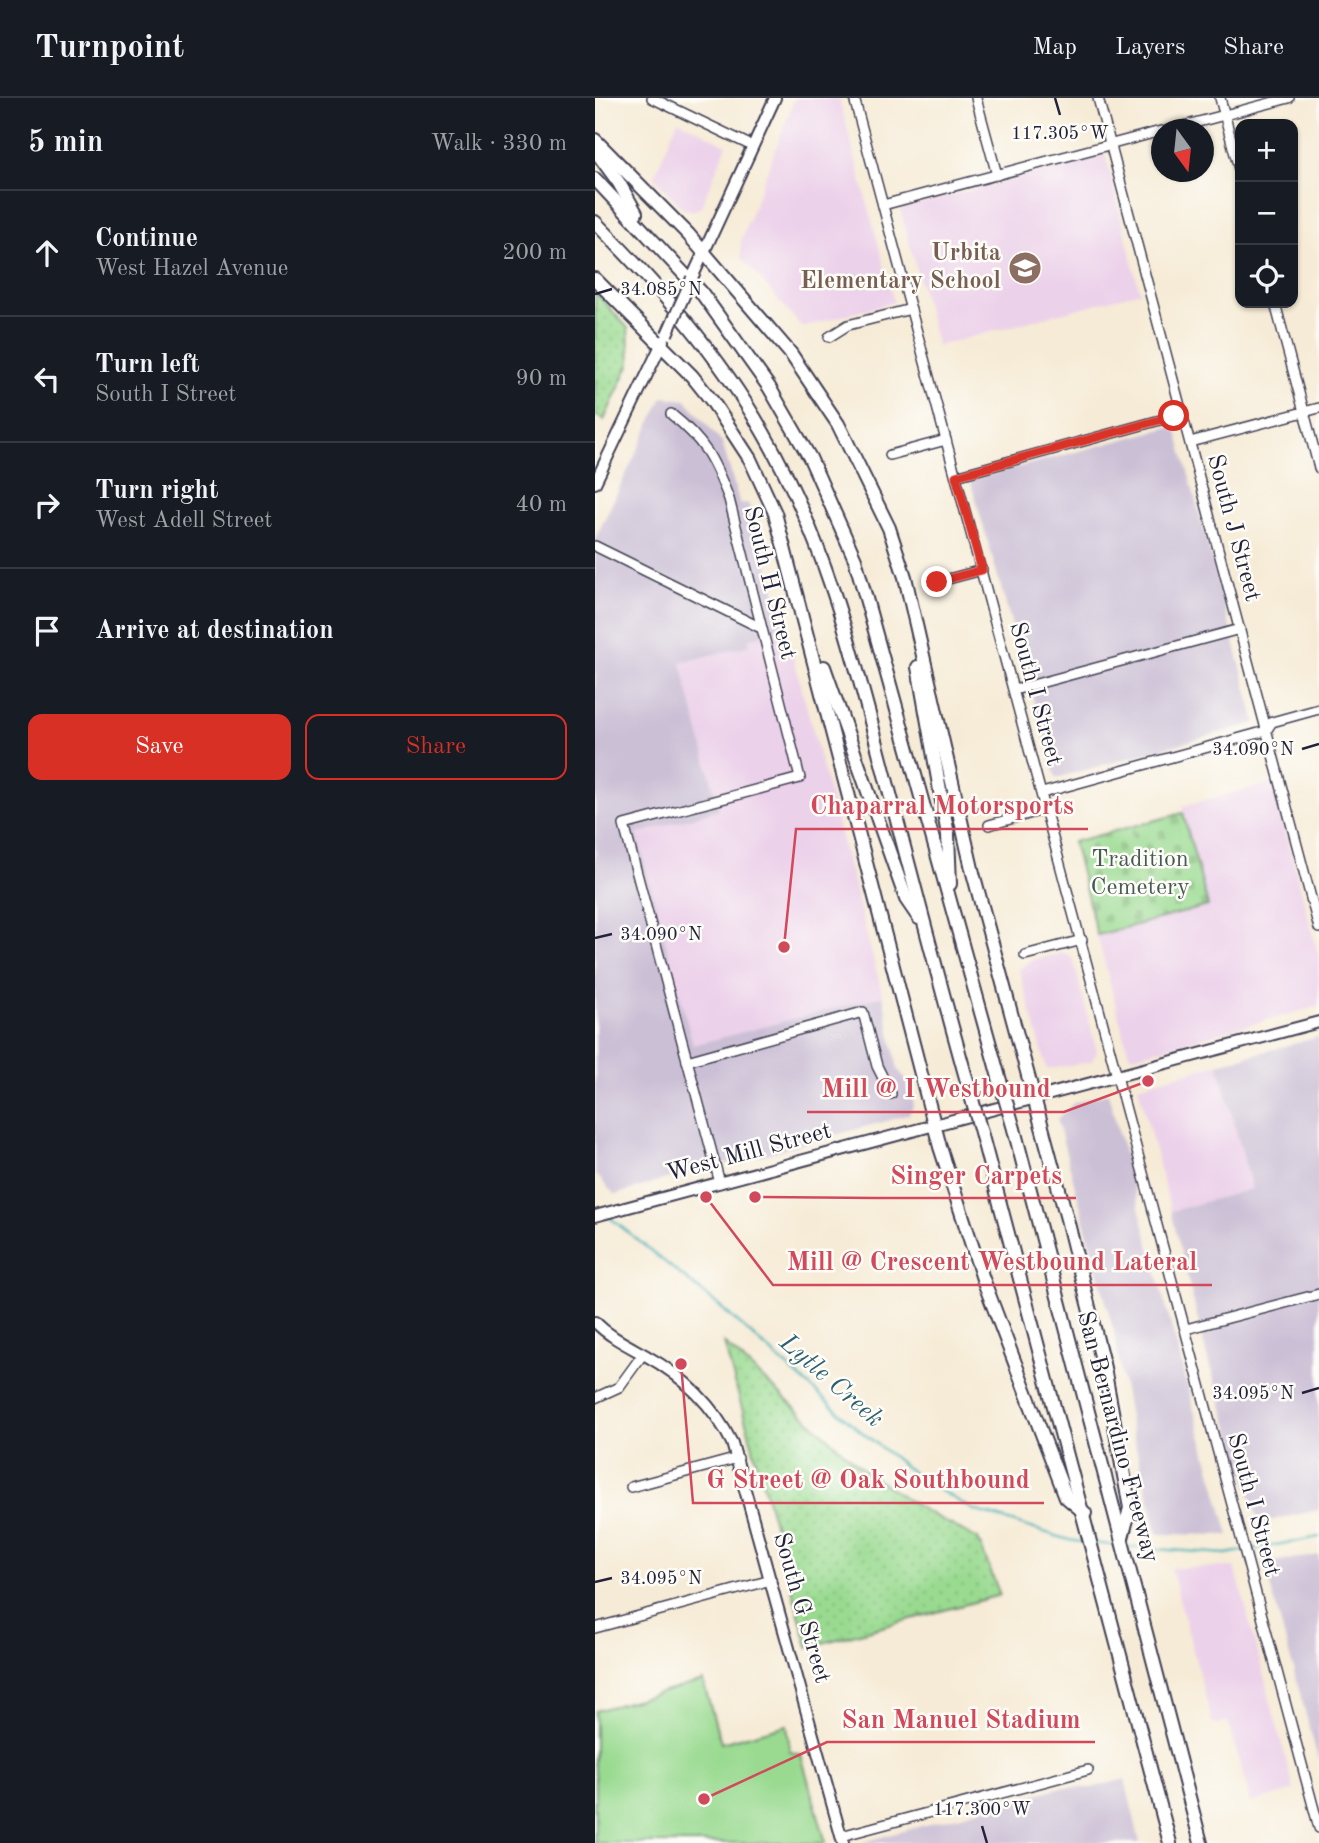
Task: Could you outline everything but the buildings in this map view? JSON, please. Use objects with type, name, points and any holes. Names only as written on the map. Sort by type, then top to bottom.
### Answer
[{"type":"highway","points":[[595,140],[636,182],[701,259],[791,354],[816,388],[863,470],[889,528],[905,577],[973,873],[1035,1098],[1104,1368],[1130,1508],[1122,1538]]},
{"type":"highway","points":[[595,150],[619,183],[644,229]]},
{"type":"highway","name":"San Bernardino Freeway","points":[[595,179],[701,292],[740,343],[810,458],[856,559],[1014,1129],[1201,1843]]},
{"type":"highway","name":"San Bernardino Freeway","points":[[595,222],[650,278],[715,358],[763,430],[786,473],[819,547],[845,621],[1085,1513],[1170,1843]]},
{"type":"highway","points":[[595,279],[660,347],[692,376],[733,431],[766,492],[780,531],[940,1147],[983,1279],[1066,1497],[1085,1513]]},
{"type":"highway","points":[[863,470],[889,548],[910,625],[948,835],[951,906]]},
{"type":"highway","points":[[780,531],[789,548],[828,679],[906,899],[926,930]]},
{"type":"main road","points":[[595,483],[667,334],[775,98]]},
{"type":"main road","name":"West Mill Street","points":[[595,1216],[1319,1022]]},
{"type":"main road","name":"South G Street","points":[[595,1322],[611,1336],[673,1371],[700,1395],[726,1430],[738,1458],[842,1840]]},
{"type":"street","points":[[652,98],[752,146]]},
{"type":"street","name":"South I Street","points":[[854,98],[1319,1828]]},
{"type":"street","points":[[976,98],[997,175]]},
{"type":"street","name":"South J Street","points":[[1098,98],[1319,928]]},
{"type":"street","points":[[1220,98],[1235,155]]},
{"type":"street","points":[[1209,119],[1289,98]]},
{"type":"street","points":[[883,205],[1151,134]]},
{"type":"street","points":[[1276,308],[1319,468]]},
{"type":"street","points":[[829,337],[848,325],[911,309]]},
{"type":"street","points":[[1190,442],[1319,408]]},
{"type":"street","name":"South H Street","points":[[671,414],[696,434],[713,457],[729,499],[759,626],[800,778],[624,825],[687,1061]]},
{"type":"street","points":[[956,476],[1182,414]]},
{"type":"street","points":[[890,455],[946,440]]},
{"type":"street","points":[[595,546],[759,626]]},
{"type":"street","points":[[937,582],[982,570]]},
{"type":"street","points":[[1014,690],[1240,629]]},
{"type":"street","points":[[1042,793],[1266,731],[1272,722],[1319,709]]},
{"type":"street","points":[[989,825],[1046,809]]},
{"type":"street","points":[[1025,955],[1082,940]]},
{"type":"street","points":[[720,1183],[687,1061],[863,1012],[877,1066],[891,1094]]},
{"type":"street","points":[[1186,1329],[1319,1294]]},
{"type":"street","points":[[595,1398],[618,1387],[643,1354]]},
{"type":"street","points":[[631,1487],[738,1458]]},
{"type":"street","points":[[595,1628],[771,1580]]},
{"type":"street","points":[[842,1840],[1088,1770]]},
{"type":"shaded area","points":[[795,98],[839,98],[894,302],[802,327],[741,257],[741,240]]},
{"type":"shaded area","points":[[678,120],[727,145],[701,207],[693,211],[682,208],[654,177]]},
{"type":"shaded area","name":"Urbita Elementary School","points":[[1105,154],[1140,292],[937,346],[900,209]]},
{"type":"shaded area","points":[[663,397],[686,400],[722,442],[740,505],[748,503],[756,522],[786,629],[749,639],[750,645],[681,663],[719,809],[637,834],[693,1045],[883,996],[898,1070],[906,1079],[914,1105],[909,1114],[883,1122],[729,1164],[721,1162],[615,1195],[595,1174],[595,539]]},
{"type":"shaded area","points":[[1170,427],[1177,431],[1256,723],[1056,778],[970,480]]},
{"type":"shaded area","points":[[786,629],[883,996],[693,1046],[637,834],[719,809],[681,663],[750,645],[749,639]]},
{"type":"shaded area","points":[[1272,783],[1319,957],[1319,1006],[1134,1056],[1129,1054],[1097,935],[1207,906],[1182,806]]},
{"type":"shaded area","points":[[1063,953],[1073,958],[1097,1052],[1091,1062],[1047,1069],[1019,969],[1032,960]]},
{"type":"shaded area","points":[[1319,1037],[1319,1510],[1259,1523],[1208,1360],[1171,1211],[1252,1189],[1218,1064]]},
{"type":"shaded area","points":[[1218,1064],[1252,1189],[1171,1211],[1138,1086]]},
{"type":"shaded area","points":[[1108,1093],[1229,1535],[1158,1534],[1130,1424],[1114,1332],[1057,1119],[1074,1103]]},
{"type":"shaded area","points":[[1319,1555],[1319,1762],[1264,1563]]},
{"type":"shaded area","points":[[1235,1567],[1294,1790],[1251,1803],[1228,1721],[1213,1725],[1171,1568]]},
{"type":"shaded area","points":[[1125,1779],[1140,1843],[860,1843],[1062,1787],[1092,1788]]},
{"type":"green space","points":[[595,292],[628,328],[630,363],[604,420],[595,415]]},
{"type":"green space","name":"Tradition Cemetery","points":[[1183,813],[1208,906],[1097,935],[1073,842]]},
{"type":"green space","points":[[724,1343],[866,1472],[925,1511],[978,1539],[1000,1595],[808,1647]]},
{"type":"green space","points":[[703,1681],[721,1743],[787,1725],[790,1751],[801,1755],[826,1843],[595,1843],[595,1711]]},
{"type":"waterway","name":"Lytle Creek","points":[[608,1216],[718,1305],[858,1429],[922,1480],[974,1510],[1069,1540],[1087,1543]]},
{"type":"waterway","name":"Lytle Creek","points":[[1128,1547],[1226,1554],[1319,1537]]},
{"type":"waterway","name":"Lytle Creek","points":[[1093,1543],[1118,1546]]},
{"type":"place","name":"Urbita Elementary School","points":[[1025,268]]},
{"type":"place","name":"Chaparral Motorsports","points":[[784,947]]},
{"type":"place","name":"Mill @ I Westbound","points":[[1148,1081]]},
{"type":"place","name":"Mill @ Crescent Westbound Lateral","points":[[706,1197]]},
{"type":"place","name":"Singer Carpets","points":[[755,1197]]},
{"type":"place","name":"G Street @ Oak Southbound","points":[[681,1364]]},
{"type":"place","name":"San Manuel Stadium","points":[[704,1799]]},
{"type":"route","points":[[937,582],[982,570],[956,476],[1174,416]]}]
